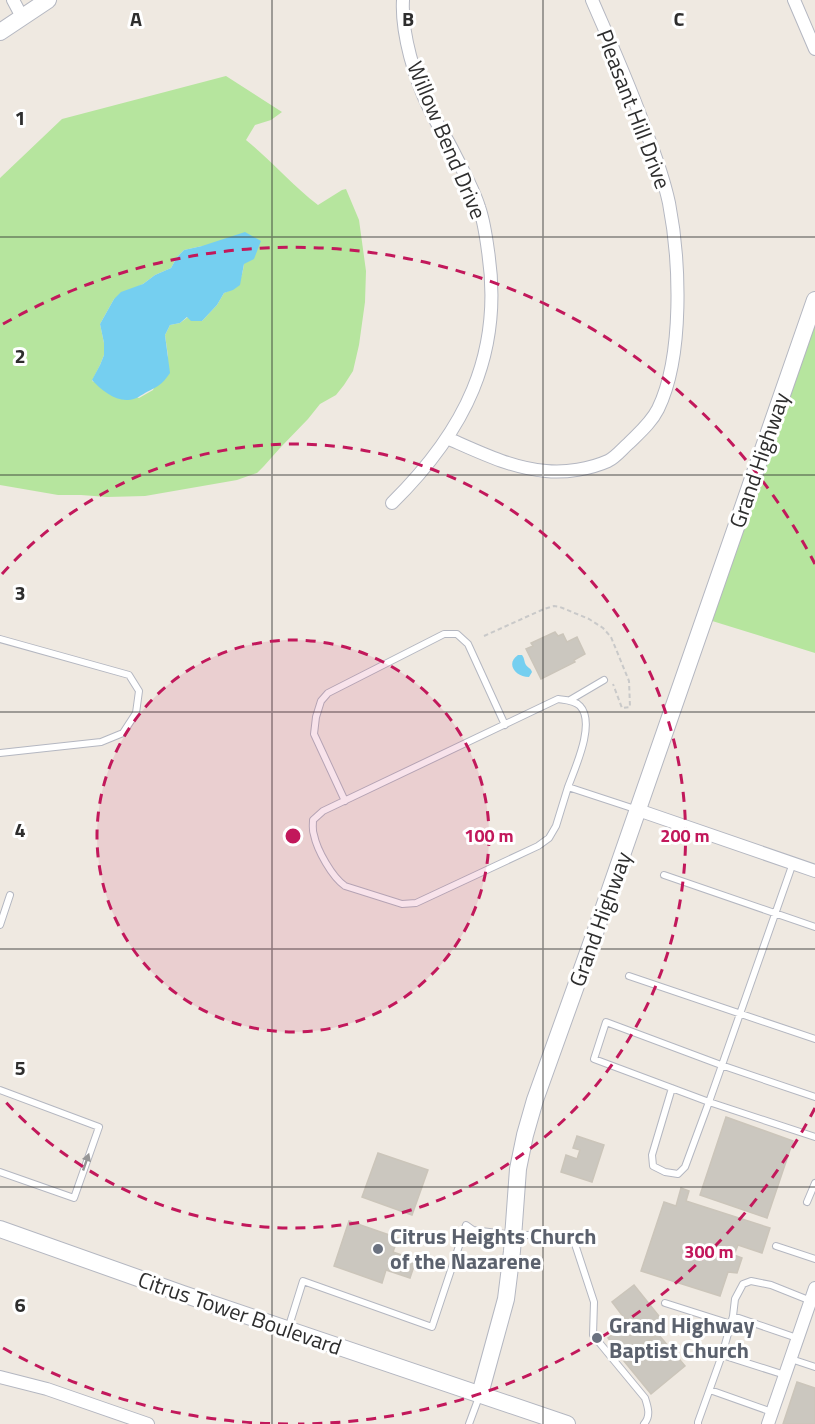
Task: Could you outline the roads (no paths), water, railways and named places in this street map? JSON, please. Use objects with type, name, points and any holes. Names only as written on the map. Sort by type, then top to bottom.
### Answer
[{"type":"street","points":[[13,0],[22,17]]},
{"type":"street","points":[[0,32],[48,0]]},
{"type":"street","name":"Willow Bend Drive","points":[[392,503],[416,480],[461,416],[475,387],[484,358],[493,299],[491,268],[479,207],[420,87],[405,33],[403,0]]},
{"type":"street","name":"Pleasant Hill Drive","points":[[447,438],[502,462],[525,468],[548,472],[591,467],[617,455],[650,422],[666,388],[674,351],[677,320],[677,276],[669,202],[633,93],[592,0]]},
{"type":"street","points":[[794,0],[815,50]]},
{"type":"street","name":"Grand Highway","points":[[480,1394],[506,1299],[518,1169],[535,1100],[815,300]]},
{"type":"street","points":[[638,810],[815,871]]},
{"type":"street","name":"Citrus Tower Boulevard","points":[[0,1229],[287,1330],[480,1394]]},
{"type":"street","points":[[770,1418],[813,1295]]},
{"type":"street","points":[[0,1377],[47,1389],[113,1419],[148,1424]]},
{"type":"street","points":[[480,1394],[567,1424]]},
{"type":"lane","points":[[345,801],[314,734],[321,701],[328,693],[444,634],[457,634],[468,644],[505,725]]},
{"type":"lane","points":[[0,639],[129,675],[139,692],[135,713],[123,733],[101,742],[0,753]]},
{"type":"lane","points":[[570,700],[604,680]]},
{"type":"lane","points":[[558,699],[570,700],[580,706],[586,719],[586,732],[556,826],[549,838],[538,846],[416,903],[402,904],[345,886],[334,877],[313,833],[313,820],[323,811],[558,699]]},
{"type":"lane","points":[[568,787],[638,810]]},
{"type":"lane","points":[[672,1088],[652,1155],[653,1166],[665,1172],[678,1174],[685,1167],[793,863]]},
{"type":"lane","points":[[664,875],[815,927]]},
{"type":"lane","points":[[0,925],[10,895]]},
{"type":"lane","points":[[629,976],[815,1040]]},
{"type":"lane","points":[[815,1097],[606,1022],[594,1059],[709,1102],[815,1137]]},
{"type":"lane","points":[[0,1090],[99,1126],[74,1198],[0,1172]]},
{"type":"lane","points":[[807,1202],[815,1183]]},
{"type":"lane","points":[[287,1330],[303,1281],[432,1327],[466,1225],[473,1230],[513,1235],[572,1235],[594,1302],[593,1335],[645,1398],[649,1410],[644,1424]]},
{"type":"lane","points":[[776,1246],[815,1259]]},
{"type":"lane","points":[[698,1424],[731,1324],[735,1299],[743,1284],[751,1281],[813,1295]]},
{"type":"lane","points":[[664,1303],[731,1324]]},
{"type":"lane","points":[[733,1316],[798,1338]]},
{"type":"lane","points":[[722,1354],[785,1375]]},
{"type":"lane","points":[[791,1359],[815,1366]]},
{"type":"lane","points":[[710,1390],[770,1418]]},
{"type":"lane","points":[[469,1424],[480,1394]]},
{"type":"water","points":[[245,232],[261,241],[254,259],[244,264],[240,285],[224,293],[217,305],[202,321],[191,321],[187,317],[180,323],[170,325],[165,335],[170,373],[164,381],[137,398],[123,400],[113,397],[92,380],[104,355],[100,324],[114,299],[121,292],[143,284],[155,275],[171,268],[184,250]]},
{"type":"water","points":[[518,655],[522,655],[526,665],[532,671],[529,677],[520,675],[512,666],[512,662]]},
{"type":"place","name":"Citrus Heights Church of the Nazarene","points":[[378,1249]]},
{"type":"place","name":"Grand Highway Baptist Church","points":[[597,1338]]}]
